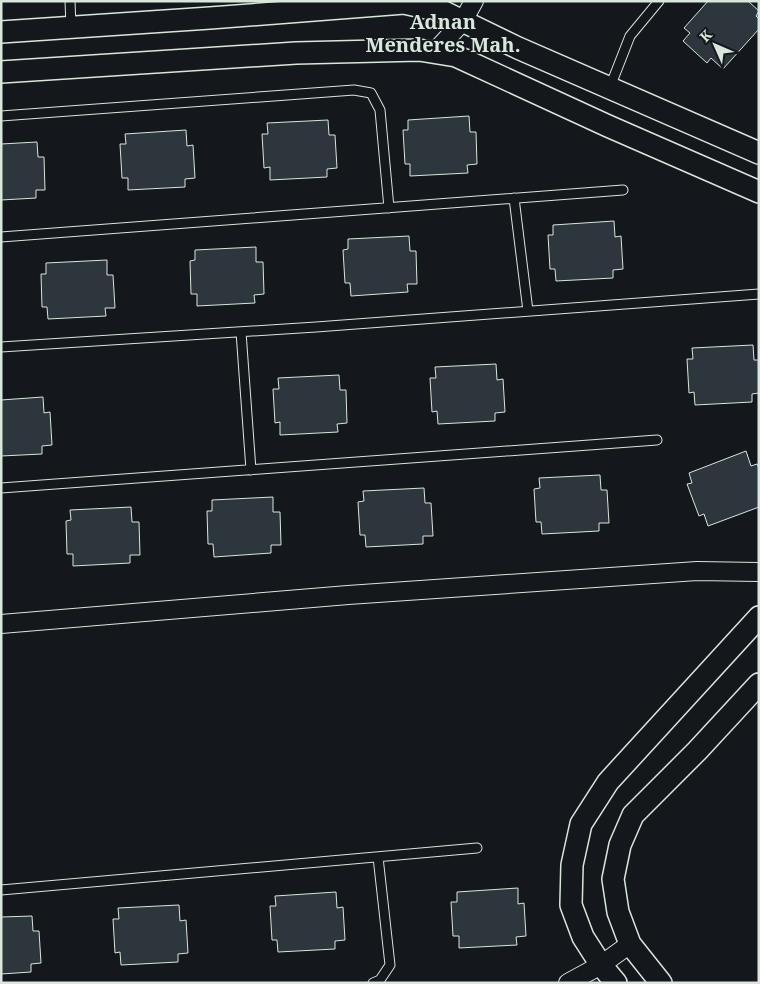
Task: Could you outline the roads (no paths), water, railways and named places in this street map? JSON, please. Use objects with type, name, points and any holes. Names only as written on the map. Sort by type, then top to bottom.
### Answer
[{"type":"street","points":[[434,53],[462,21],[474,1]]},
{"type":"street","points":[[1,32],[404,3],[444,12],[518,48],[759,153]]},
{"type":"street","points":[[1,72],[296,53],[419,50],[456,56],[608,126],[759,192]]},
{"type":"street","points":[[1,624],[338,596],[687,571],[759,572]]},
{"type":"street","points":[[616,983],[601,965],[583,937],[571,905],[572,865],[581,824],[608,782],[759,617]]},
{"type":"street","points":[[661,983],[630,944],[618,912],[613,879],[620,845],[633,816],[697,752],[759,684]]},
{"type":"street","points":[[568,983],[601,965],[630,944]]},
{"type":"lane","points":[[70,1],[72,28]]},
{"type":"lane","points":[[610,88],[630,36],[659,1]]},
{"type":"lane","points":[[1,116],[354,90],[371,93],[380,110],[389,208]]},
{"type":"lane","points":[[1,237],[623,190]]},
{"type":"lane","points":[[514,198],[528,311]]},
{"type":"lane","points":[[1,348],[759,294]]},
{"type":"lane","points":[[241,332],[251,470]]},
{"type":"lane","points":[[1,488],[657,440]]},
{"type":"lane","points":[[1,890],[477,848]]},
{"type":"lane","points":[[373,983],[380,980],[390,965],[378,857]]},
{"type":"district","name":"Adnan Menderes Mah.","points":[[443,32]]}]
